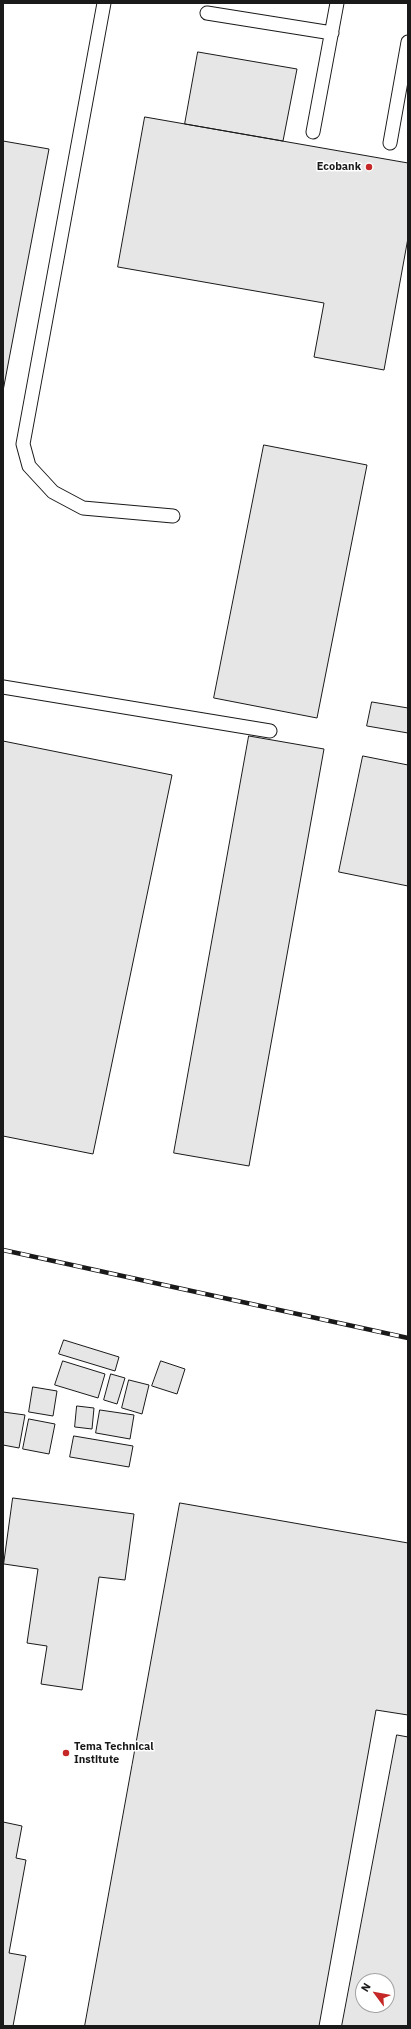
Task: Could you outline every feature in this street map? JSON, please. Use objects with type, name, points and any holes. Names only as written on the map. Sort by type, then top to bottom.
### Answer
[{"type":"lane","points":[[104,3],[23,444],[29,466],[53,492],[83,508],[173,516]]},
{"type":"lane","points":[[314,132],[337,3]]},
{"type":"lane","points":[[207,13],[332,33]]},
{"type":"lane","points":[[390,143],[408,42]]},
{"type":"lane","points":[[3,687],[270,731]]},
{"type":"building","points":[[198,52],[297,69],[283,141],[185,124]]},
{"type":"building","points":[[145,117],[408,163],[408,238],[384,370],[314,357],[324,303],[118,267]]},
{"type":"building","points":[[3,141],[49,149],[3,391]]},
{"type":"building","points":[[264,445],[367,465],[317,718],[214,698]]},
{"type":"building","points":[[372,702],[408,708],[408,733],[367,726]]},
{"type":"building","points":[[249,736],[324,749],[249,1166],[174,1153]]},
{"type":"building","points":[[3,741],[172,775],[93,1154],[3,1136]]},
{"type":"building","points":[[363,756],[408,765],[408,886],[339,872]]},
{"type":"building","points":[[64,1340],[119,1357],[115,1371],[59,1354]]},
{"type":"building","points":[[63,1361],[105,1374],[98,1398],[55,1385]]},
{"type":"building","points":[[161,1361],[185,1369],[177,1394],[152,1386]]},
{"type":"building","points":[[111,1374],[125,1378],[117,1404],[104,1400]]},
{"type":"building","points":[[129,1380],[149,1385],[142,1414],[122,1408]]},
{"type":"building","points":[[33,1387],[57,1391],[53,1416],[29,1412]]},
{"type":"building","points":[[77,1406],[94,1408],[92,1429],[75,1427]]},
{"type":"building","points":[[100,1410],[134,1415],[130,1439],[96,1433]]},
{"type":"building","points":[[3,1412],[25,1415],[19,1448],[3,1445]]},
{"type":"building","points":[[29,1419],[55,1424],[49,1454],[23,1449]]},
{"type":"building","points":[[74,1436],[133,1446],[129,1467],[70,1457]]},
{"type":"building","points":[[13,1498],[134,1514],[125,1580],[99,1577],[82,1690],[41,1684],[47,1646],[27,1643],[38,1569],[4,1564]]},
{"type":"building","points":[[180,1503],[408,1543],[408,1715],[376,1710],[319,2026],[85,2026]]},
{"type":"building","points":[[397,1735],[408,1737],[408,2026],[342,2026]]},
{"type":"building","points":[[3,1822],[22,1826],[16,1858],[26,1860],[9,1953],[26,1956],[13,2026],[3,2026]]},
{"type":"railway","points":[[3,1250],[408,1338]]},
{"type":"place","name":"Ecobank","points":[[369,167]]},
{"type":"place","name":"Tema Technical Institute","points":[[66,1753]]}]
